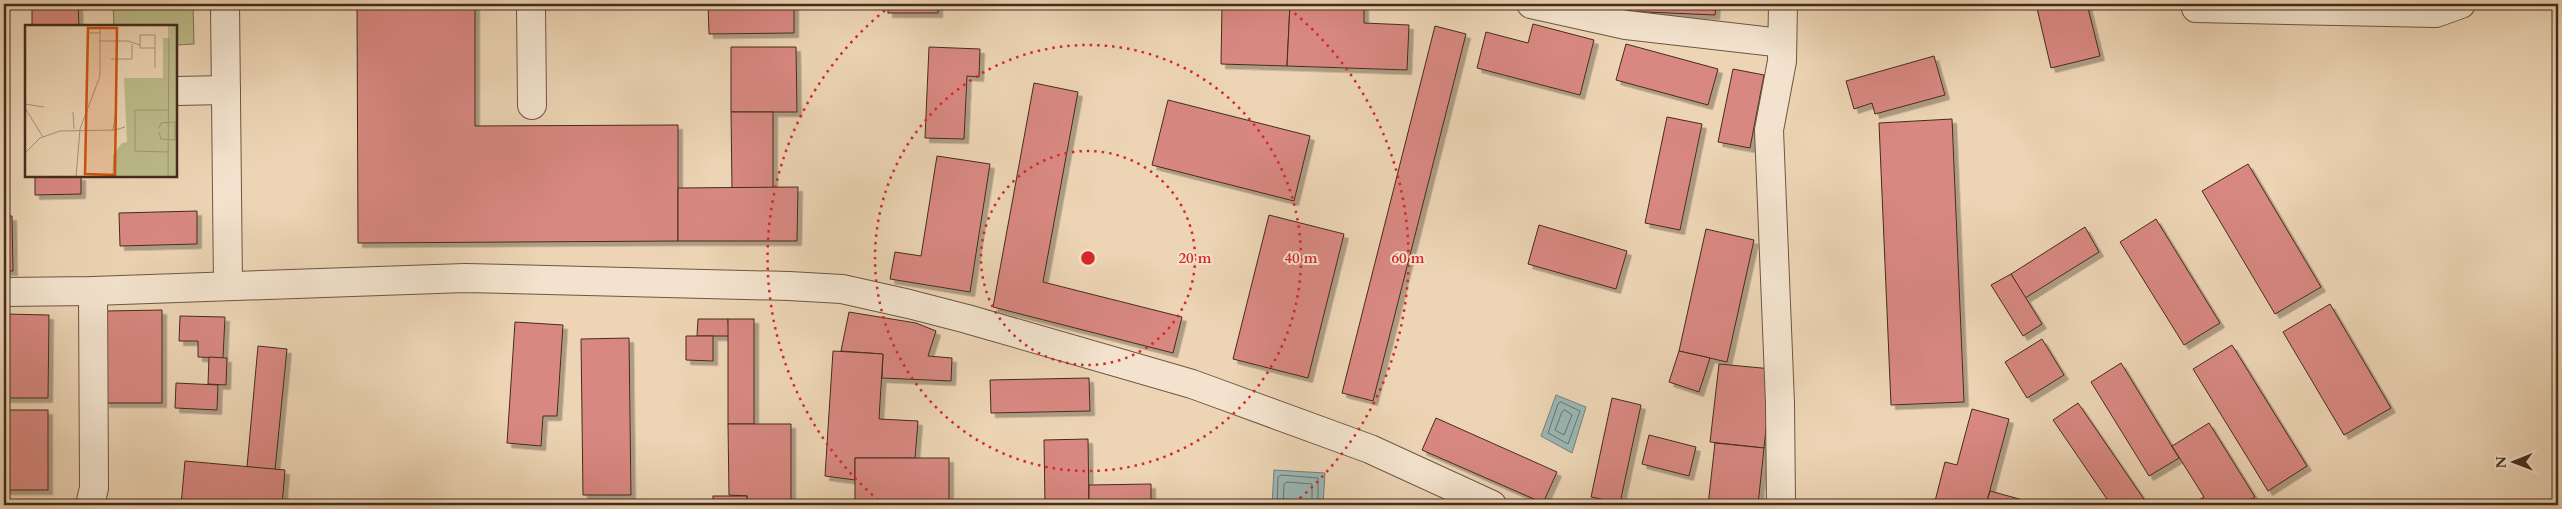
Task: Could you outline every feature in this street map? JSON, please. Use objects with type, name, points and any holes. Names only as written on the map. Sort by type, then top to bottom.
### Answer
[{"type":"street","points":[[225,4],[228,286]]},
{"type":"street","points":[[531,4],[532,105]]},
{"type":"street","points":[[1531,4],[1626,25],[1782,43]]},
{"type":"street","points":[[1781,505],[1780,403],[1769,130],[1782,60],[1784,4]]},
{"type":"street","points":[[2196,8],[2436,13],[2460,4]]},
{"type":"street","points":[[178,91],[226,90]]},
{"type":"street","points":[[4,292],[93,291],[465,278],[842,289],[967,319],[1192,384],[1370,449],[1492,505]]},
{"type":"street","points":[[90,505],[94,488],[93,291]]},
{"type":"shaded area","points":[[113,4],[193,4],[194,44],[178,45],[178,25],[114,25]]},
{"type":"water","points":[[1556,395],[1586,407],[1572,453],[1541,436]]},
{"type":"water","points":[[1274,470],[1325,473],[1323,505],[1272,505]]},
{"type":"building","points":[[32,4],[78,4],[79,25],[32,25]]},
{"type":"building","points":[[357,4],[475,4],[475,126],[678,125],[678,241],[358,243]]},
{"type":"building","points":[[708,4],[794,4],[794,33],[709,34]]},
{"type":"building","points":[[888,4],[938,4],[938,13],[888,13]]},
{"type":"building","points":[[1222,4],[1290,4],[1287,66],[1221,64]]},
{"type":"building","points":[[1290,4],[1364,4],[1364,23],[1409,25],[1407,70],[1287,66]]},
{"type":"building","points":[[1611,4],[1716,4],[1715,15],[1624,11],[1612,8]]},
{"type":"building","points":[[2036,4],[2087,4],[2100,56],[2051,68]]},
{"type":"building","points":[[1533,24],[1594,40],[1580,95],[1477,68],[1486,32],[1528,43]]},
{"type":"building","points":[[1435,26],[1466,34],[1373,401],[1342,393]]},
{"type":"building","points":[[1626,44],[1718,69],[1708,105],[1616,80]]},
{"type":"building","points":[[731,47],[796,47],[797,112],[731,112]]},
{"type":"building","points":[[929,47],[980,49],[979,77],[967,76],[964,139],[925,138]]},
{"type":"building","points":[[1934,56],[1945,95],[1875,114],[1872,103],[1854,109],[1846,81]]},
{"type":"building","points":[[1733,69],[1764,75],[1750,148],[1718,142]]},
{"type":"building","points":[[1034,83],[1078,92],[1043,282],[1182,317],[1173,353],[993,307]]},
{"type":"building","points":[[1168,100],[1310,136],[1294,201],[1152,165]]},
{"type":"building","points":[[731,112],[773,112],[773,188],[732,188]]},
{"type":"building","points":[[1667,117],[1702,124],[1680,230],[1645,223]]},
{"type":"building","points":[[1952,119],[1964,402],[1891,405],[1879,123]]},
{"type":"building","points":[[937,156],[990,164],[970,292],[890,279],[895,252],[921,256]]},
{"type":"building","points":[[2248,164],[2321,287],[2275,314],[2202,191]]},
{"type":"building","points":[[35,178],[81,178],[81,194],[35,195]]},
{"type":"building","points":[[798,187],[797,241],[678,241],[678,188]]},
{"type":"building","points":[[197,211],[197,244],[120,246],[119,213]]},
{"type":"building","points":[[1269,215],[1344,234],[1308,378],[1233,359]]},
{"type":"building","points":[[4,216],[12,216],[13,271],[4,271]]},
{"type":"building","points":[[2156,219],[2220,323],[2184,345],[2120,242]]},
{"type":"building","points":[[1539,225],[1627,251],[1616,289],[1528,264]]},
{"type":"building","points":[[2085,227],[2099,252],[2025,298],[2011,274]]},
{"type":"building","points":[[1706,229],[1754,240],[1727,362],[1679,351]]},
{"type":"building","points":[[2011,274],[2042,324],[2023,336],[1991,285]]},
{"type":"building","points":[[2330,304],[2391,408],[2344,435],[2283,332]]},
{"type":"building","points":[[162,310],[162,403],[105,403],[106,311]]},
{"type":"building","points":[[849,312],[916,323],[936,331],[928,356],[952,358],[951,381],[882,378],[883,354],[841,351]]},
{"type":"building","points":[[6,314],[49,315],[48,398],[5,398]]},
{"type":"building","points":[[180,316],[225,317],[223,358],[198,357],[198,341],[179,341]]},
{"type":"building","points":[[698,319],[728,319],[729,336],[697,336]]},
{"type":"building","points":[[728,319],[754,319],[754,424],[728,424]]},
{"type":"building","points":[[515,322],[563,325],[557,416],[543,416],[541,446],[507,443]]},
{"type":"building","points":[[686,336],[713,336],[713,361],[686,360]]},
{"type":"building","points":[[629,338],[631,495],[583,495],[581,339]]},
{"type":"building","points":[[2042,339],[2064,375],[2027,398],[2005,362]]},
{"type":"building","points":[[2232,345],[2307,466],[2268,491],[2193,369]]},
{"type":"building","points":[[258,346],[287,349],[275,470],[247,467]]},
{"type":"building","points":[[833,351],[883,354],[879,419],[918,421],[915,458],[855,458],[855,480],[825,476]]},
{"type":"building","points":[[1679,351],[1710,358],[1699,392],[1669,382]]},
{"type":"building","points":[[209,357],[227,358],[226,385],[208,384]]},
{"type":"building","points":[[2121,363],[2179,458],[2149,476],[2091,382]]},
{"type":"building","points":[[1719,364],[1772,369],[1764,448],[1710,442]]},
{"type":"building","points":[[1089,378],[1090,411],[991,413],[990,380]]},
{"type":"building","points":[[176,383],[218,385],[217,410],[175,408]]},
{"type":"building","points":[[1612,398],[1641,405],[1620,503],[1591,497]]},
{"type":"building","points":[[2078,403],[2148,505],[2111,505],[2053,420]]},
{"type":"building","points":[[1972,409],[2009,419],[1986,505],[1934,505],[1945,462],[1957,465]]},
{"type":"building","points":[[5,410],[48,410],[48,490],[5,490]]},
{"type":"building","points":[[1436,418],[1557,472],[1543,503],[1422,450]]},
{"type":"building","points":[[2209,423],[2255,497],[2242,505],[2190,505],[2204,497],[2172,446]]},
{"type":"building","points":[[728,424],[791,424],[791,505],[747,505],[747,496],[729,495]]},
{"type":"building","points":[[1649,435],[1696,447],[1689,476],[1642,464]]},
{"type":"building","points":[[1088,439],[1089,505],[1045,505],[1044,440]]},
{"type":"building","points":[[1715,443],[1764,448],[1758,505],[1708,505]]},
{"type":"building","points":[[855,458],[949,458],[949,505],[855,505]]},
{"type":"building","points":[[185,461],[285,470],[282,505],[181,505]]},
{"type":"building","points":[[1151,484],[1151,505],[1089,505],[1089,485]]},
{"type":"building","points":[[1990,491],[2041,505],[1986,505]]},
{"type":"building","points":[[713,496],[747,496],[747,505],[713,505]]}]
